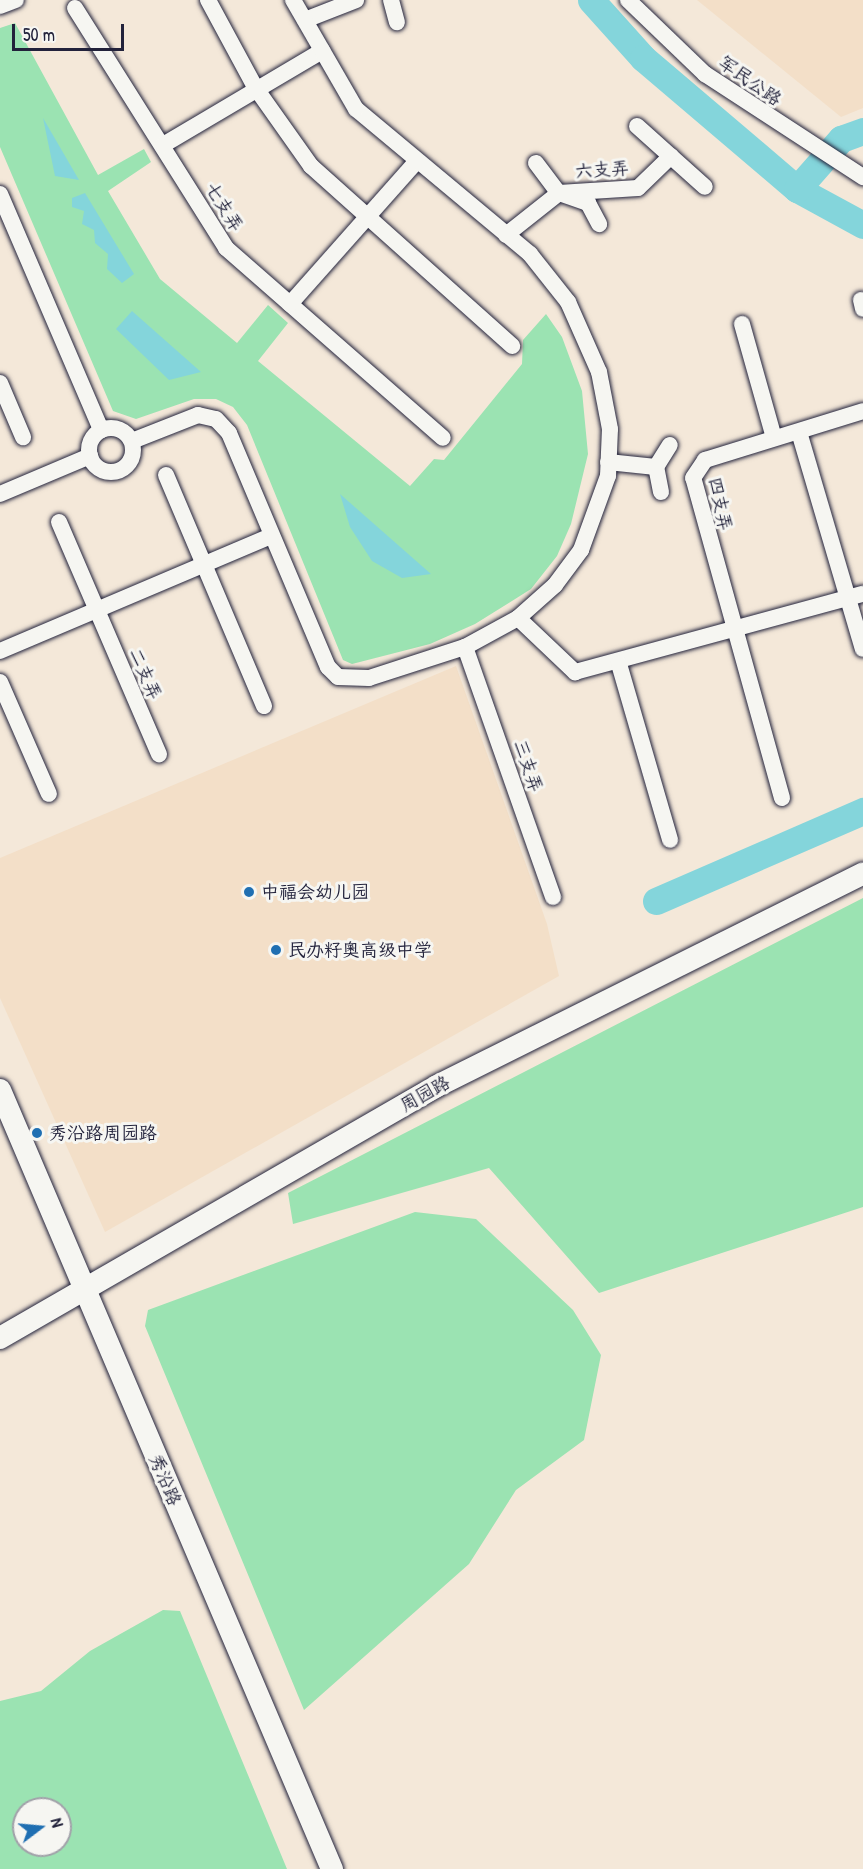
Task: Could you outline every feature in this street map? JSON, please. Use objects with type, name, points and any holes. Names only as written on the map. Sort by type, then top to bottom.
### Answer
[{"type":"street","points":[[0,6],[16,0]]},
{"type":"street","points":[[208,0],[255,87],[311,166],[512,346]]},
{"type":"street","points":[[132,441],[198,415],[216,419],[229,433],[271,537],[338,677],[369,678],[465,647],[518,618],[555,585],[581,550],[608,462],[609,429],[599,372],[568,302],[530,254],[416,162],[356,109],[293,0]]},
{"type":"street","points":[[305,20],[356,0]]},
{"type":"street","points":[[391,0],[396,22]]},
{"type":"street","name":"军民公路","points":[[628,0],[705,74],[807,145],[863,177]]},
{"type":"street","name":"七支弄","points":[[75,8],[226,248],[443,438]]},
{"type":"street","points":[[163,145],[255,87],[322,51]]},
{"type":"street","points":[[637,126],[705,187]]},
{"type":"street","name":"六支弄","points":[[507,235],[559,193],[638,188],[671,156]]},
{"type":"street","points":[[290,304],[365,215],[416,162]]},
{"type":"street","name":"六支弄","points":[[536,162],[559,193],[588,202],[599,224]]},
{"type":"street","points":[[0,194],[5,222],[100,430]]},
{"type":"street","points":[[742,324],[774,438]]},
{"type":"street","points":[[0,383],[24,437]]},
{"type":"street","name":"四支弄","points":[[782,798],[733,631],[693,478],[705,459],[863,411]]},
{"type":"street","points":[[117,428],[132,441],[133,453],[121,470],[101,470],[90,456],[93,437],[100,430],[117,428]]},
{"type":"street","points":[[799,432],[856,596],[863,649]]},
{"type":"street","points":[[661,492],[656,467],[670,445]]},
{"type":"street","points":[[0,494],[90,456]]},
{"type":"street","points":[[608,462],[656,467]]},
{"type":"street","points":[[166,475],[264,706]]},
{"type":"street","name":"二支弄","points":[[59,522],[159,754]]},
{"type":"street","points":[[0,651],[271,537]]},
{"type":"street","points":[[518,618],[575,672],[619,664],[856,596]]},
{"type":"street","name":"三支弄","points":[[465,647],[553,897]]},
{"type":"street","points":[[619,664],[670,840]]},
{"type":"street","points":[[0,682],[49,794]]},
{"type":"street","name":"周园路","points":[[0,1338],[437,1086],[863,874]]},
{"type":"street","name":"秀沿路","points":[[0,1090],[332,1869]]},
{"type":"shaded area","points":[[697,0],[863,0],[863,108],[841,117]]},
{"type":"shaded area","name":"民办籽奥高级中学","points":[[456,666],[547,924],[559,976],[105,1232],[0,998],[0,858]]},
{"type":"green space","points":[[15,23],[98,175],[144,149],[151,162],[108,191],[160,279],[237,343],[268,305],[288,323],[258,361],[410,486],[434,459],[444,460],[522,364],[523,340],[546,314],[562,337],[582,391],[588,454],[571,524],[557,556],[531,589],[475,624],[430,644],[352,664],[343,660],[247,425],[233,407],[216,399],[194,399],[136,419],[113,411],[0,147],[0,28]]},
{"type":"green space","points":[[863,898],[863,1207],[599,1293],[489,1168],[293,1224],[288,1193]]},
{"type":"green space","points":[[415,1212],[476,1219],[573,1310],[601,1355],[584,1440],[516,1490],[469,1564],[304,1710],[145,1326],[148,1310]]},
{"type":"green space","points":[[163,1610],[180,1611],[287,1869],[0,1869],[0,1701],[41,1691],[90,1651]]},
{"type":"water","points":[[43,118],[79,180],[55,176]]},
{"type":"water","points":[[85,193],[134,274],[122,283],[107,269],[108,254],[95,243],[94,230],[82,224],[84,211],[72,207],[72,198]]},
{"type":"water","points":[[132,311],[201,372],[169,380],[116,329]]},
{"type":"water","points":[[340,494],[431,574],[402,578],[372,561],[350,527]]},
{"type":"waterway","points":[[591,0],[643,58],[797,189],[863,225]]},
{"type":"waterway","points":[[797,189],[841,139],[863,131]]},
{"type":"waterway","points":[[656,901],[863,811]]},
{"type":"place","name":"中福会幼儿园","points":[[249,892]]},
{"type":"place","name":"民办籽奥高级中学","points":[[276,950]]},
{"type":"place","name":"秀沿路周园路","points":[[37,1133]]}]
